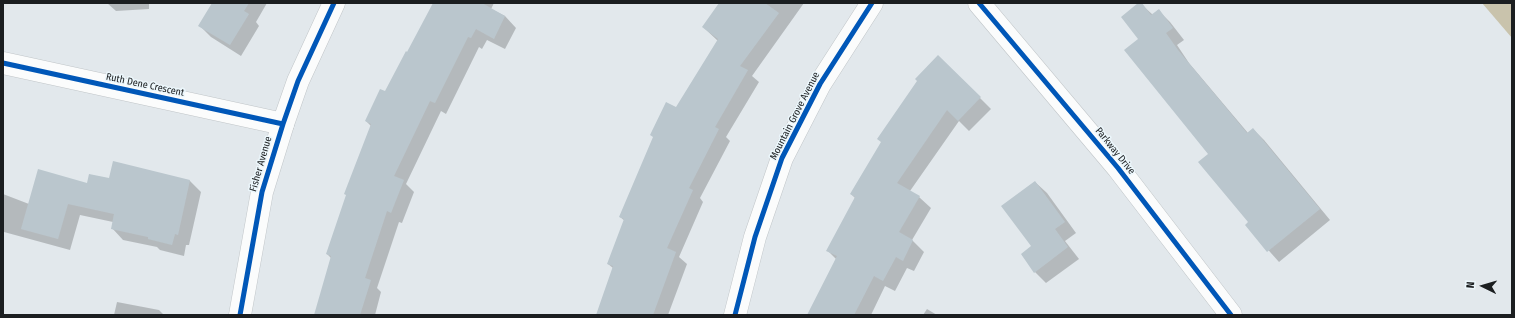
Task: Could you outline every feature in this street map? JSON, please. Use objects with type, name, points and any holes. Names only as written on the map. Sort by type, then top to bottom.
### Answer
[{"type":"street","name":"Fisher Avenue","points":[[240,315],[262,192],[298,82],[334,3]]},
{"type":"street","name":"Mountain Grove Avenue","points":[[735,315],[755,237],[782,158],[820,84],[872,3]]},
{"type":"street","name":"Parkway Drive","points":[[979,3],[1118,168],[1231,315]]},
{"type":"street","name":"Ruth Dene Crescent","points":[[3,63],[283,124]]},
{"type":"shaded area","points":[[1482,3],[1512,3],[1512,38]]},
{"type":"building","points":[[212,3],[249,3],[244,11],[249,14],[230,45],[198,26]]},
{"type":"building","points":[[433,3],[482,3],[505,16],[494,39],[476,29],[471,38],[468,37],[435,103],[430,101],[394,176],[404,180],[391,213],[387,211],[365,278],[371,280],[360,315],[314,315],[331,256],[326,254],[346,195],[344,194],[371,124],[365,121],[380,89],[385,91]]},
{"type":"building","points":[[719,3],[765,3],[779,13],[740,66],[748,70],[715,127],[719,129],[689,188],[693,190],[667,248],[676,252],[653,315],[596,315],[613,266],[607,264],[624,219],[619,217],[653,137],[650,135],[666,102],[676,107],[718,39],[702,27]]},
{"type":"building","points":[[1138,3],[1142,3],[1151,15],[1159,9],[1173,28],[1166,33],[1178,50],[1247,133],[1253,128],[1320,209],[1267,252],[1245,225],[1248,222],[1198,162],[1208,154],[1124,50],[1138,39],[1121,17]]},
{"type":"building","points":[[938,55],[981,97],[958,121],[947,110],[897,183],[920,196],[899,232],[913,240],[903,261],[896,257],[883,281],[874,276],[854,315],[807,315],[837,256],[826,251],[855,197],[850,194],[881,142],[877,139],[917,81],[915,79]]},
{"type":"building","points":[[113,161],[190,180],[178,235],[175,234],[172,245],[148,239],[148,237],[111,229],[114,214],[68,204],[58,239],[21,229],[38,169],[87,183],[89,174],[109,178]]},
{"type":"building","points":[[1035,181],[1065,222],[1055,229],[1068,247],[1034,273],[1021,254],[1031,246],[1001,206]]},
{"type":"cycle path","points":[[240,315],[262,192],[298,81],[334,3]]},
{"type":"cycle path","points":[[735,315],[755,237],[782,158],[820,84],[872,3]]},
{"type":"cycle path","points":[[979,3],[1118,168],[1231,315]]},
{"type":"cycle path","points":[[3,63],[283,124]]}]
